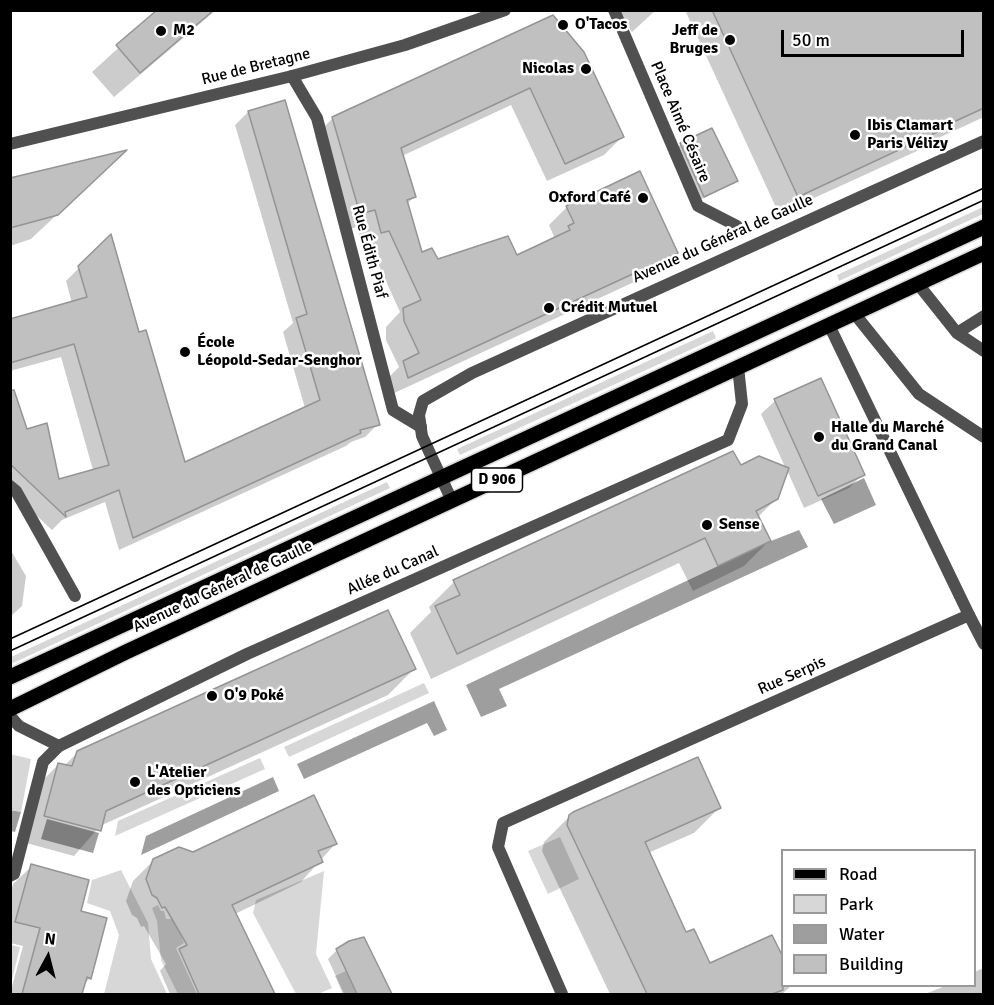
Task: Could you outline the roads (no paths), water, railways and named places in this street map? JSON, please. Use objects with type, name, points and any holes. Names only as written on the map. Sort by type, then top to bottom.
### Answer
[{"type":"main road","name":"Avenue du Général de Gaulle","points":[[10,677],[984,226]]},
{"type":"main road","name":"Avenue du Général de Gaulle","points":[[10,709],[984,253]]},
{"type":"street","name":"Rue de Bretagne","points":[[10,144],[292,76],[405,45],[505,10]]},
{"type":"street","name":"Place Aimé Césaire","points":[[614,10],[698,206],[737,226]]},
{"type":"street","name":"Rue Édith Piaf","points":[[292,76],[316,118],[393,410],[420,427]]},
{"type":"street","name":"Avenue du Général de Gaulle","points":[[420,427],[419,415],[423,401],[450,384],[984,141]]},
{"type":"street","points":[[918,284],[957,333],[984,351]]},
{"type":"street","points":[[854,313],[919,394],[984,437]]},
{"type":"street","points":[[957,333],[984,316]]},
{"type":"street","points":[[829,325],[984,644]]},
{"type":"street","name":"Allée du Canal","points":[[59,746],[247,654],[728,440],[742,404],[738,367]]},
{"type":"street","points":[[420,427],[452,501]]},
{"type":"street","points":[[10,486],[16,491],[75,596]]},
{"type":"street","name":"Rue Serpis","points":[[562,994],[498,847],[503,824],[969,615]]},
{"type":"street","points":[[10,716],[19,726],[59,746],[43,762],[14,874],[10,876]]},
{"type":"water","points":[[864,478],[876,505],[834,524],[821,499]]},
{"type":"water","points":[[799,530],[808,547],[499,689],[507,706],[481,717],[466,685],[771,541]]},
{"type":"water","points":[[434,701],[447,730],[434,736],[427,723],[304,779],[297,764]]},
{"type":"water","points":[[273,777],[279,791],[141,855],[146,836]]},
{"type":"water","points":[[10,810],[21,812],[15,832],[11,831]]},
{"type":"water","points":[[47,819],[99,833],[93,853],[41,839]]},
{"type":"tram line","points":[[10,639],[984,188]]},
{"type":"tram line","points":[[10,651],[984,200]]},
{"type":"place","name":"O'Tacos","points":[[563,25]]},
{"type":"place","name":"M2","points":[[161,31]]},
{"type":"place","name":"Jeff de Bruges","points":[[730,40]]},
{"type":"place","name":"Nicolas","points":[[586,69]]},
{"type":"place","name":"Ibis Clamart Paris Vélizy","points":[[855,135]]},
{"type":"place","name":"Oxford Café","points":[[643,198]]},
{"type":"place","name":"Crédit Mutuel","points":[[549,308]]},
{"type":"place","name":"École Léopold-Sedar-Senghor","points":[[185,352]]},
{"type":"place","name":"Halle du Marché du Grand Canal","points":[[819,437]]},
{"type":"place","name":"Sense","points":[[707,525]]},
{"type":"place","name":"O'9 Poké","points":[[212,696]]},
{"type":"place","name":"L'Atelier des Opticiens","points":[[135,782]]}]
